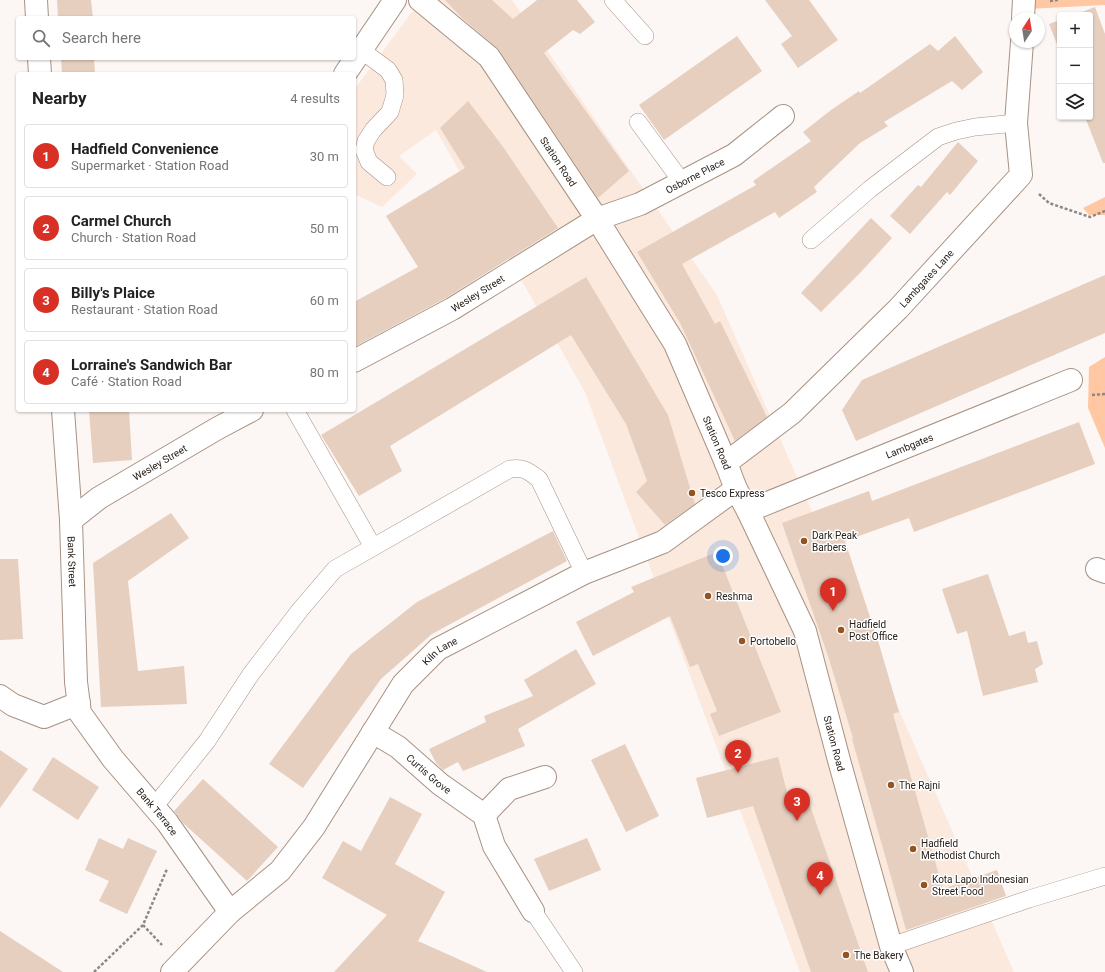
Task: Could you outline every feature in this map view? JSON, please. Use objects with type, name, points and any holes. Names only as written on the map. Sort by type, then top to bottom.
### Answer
[{"type":"street","points":[[36,0],[37,16]]},
{"type":"street","points":[[356,58],[395,0]]},
{"type":"street","name":"Station Road","points":[[420,0],[489,57],[597,218],[674,344],[736,489],[805,631],[840,764],[891,946],[902,972]]},
{"type":"street","points":[[1023,12],[1024,0]]},
{"type":"street","points":[[1020,175],[1016,123],[1022,48]]},
{"type":"street","points":[[39,60],[40,72]]},
{"type":"street","points":[[346,72],[354,60]]},
{"type":"street","name":"Osborne Place","points":[[597,218],[640,204],[734,155],[783,116]]},
{"type":"street","name":"Lambgates Lane","points":[[726,463],[792,413],[898,309],[1020,175]]},
{"type":"street","name":"Wesley Street","points":[[356,360],[452,309],[597,218]]},
{"type":"street","name":"Lambgates","points":[[748,511],[1071,380]]},
{"type":"street","name":"Bank Street","points":[[63,412],[71,520],[76,682],[80,708]]},
{"type":"street","name":"Wesley Street","points":[[71,520],[99,498],[218,428],[248,412]]},
{"type":"street","name":"Kiln Lane","points":[[172,972],[230,912],[280,871],[314,827],[404,684],[438,649],[584,573],[663,542],[736,489]]},
{"type":"street","points":[[0,696],[13,704],[44,716],[80,708]]},
{"type":"street","name":"Bank Terrace","points":[[80,708],[113,759],[167,822],[230,912]]},
{"type":"street","name":"Curtis Grove","points":[[373,732],[398,747],[440,784],[484,815]]},
{"type":"street","points":[[533,911],[494,846],[484,815],[509,790],[545,777]]},
{"type":"lane","points":[[613,0],[645,36]]},
{"type":"lane","points":[[361,50],[388,70],[394,80],[395,95],[390,112],[373,130],[366,141],[364,150],[369,162],[387,177]]},
{"type":"lane","points":[[638,122],[682,182]]},
{"type":"lane","points":[[811,240],[870,189],[938,137],[975,127],[1016,123]]},
{"type":"lane","points":[[296,412],[373,547]]},
{"type":"lane","points":[[154,807],[207,741],[251,674],[335,569],[510,469],[520,468],[530,472],[539,479],[584,573]]},
{"type":"lane","points":[[891,946],[1029,899],[1105,876]]},
{"type":"lane","points":[[533,911],[574,972]]},
{"type":"path","points":[[1020,175],[1049,203],[1090,217],[1105,211]]},
{"type":"path","points":[[94,972],[143,925],[168,868]]},
{"type":"shaded area","points":[[421,0],[512,0],[717,295],[1014,972],[800,972],[585,392],[436,130],[399,156],[417,174],[382,207],[356,195],[356,87]]},
{"type":"shaded area","points":[[1027,0],[1105,0],[1105,5],[1027,9]]},
{"type":"shaded area","points":[[1105,197],[1105,215],[1089,215],[1083,208]]},
{"type":"shaded area","points":[[1105,357],[1105,448],[1088,408],[1089,367]]},
{"type":"building","points":[[57,0],[91,0],[93,16],[58,16]]},
{"type":"building","points":[[445,0],[492,0],[513,19],[537,0],[577,0],[595,22],[580,34],[573,30],[544,53],[629,171],[598,198],[499,50],[461,17]]},
{"type":"building","points":[[765,0],[809,0],[838,40],[798,68],[781,44],[792,36]]},
{"type":"building","points":[[1095,7],[1105,34],[1105,163],[1103,163],[1086,120],[1093,120],[1093,12],[1082,12]]},
{"type":"building","points":[[1057,21],[1057,44],[1049,24]]},
{"type":"building","points":[[737,36],[762,71],[664,140],[639,105]]},
{"type":"building","points":[[955,36],[983,72],[962,90],[952,81],[884,122],[888,126],[860,143],[814,187],[817,192],[779,218],[775,212],[682,264],[715,324],[720,321],[767,417],[735,441],[680,323],[637,252],[756,185],[753,181],[811,141],[803,132],[831,110],[859,91],[860,93],[930,44],[938,51]]},
{"type":"building","points":[[61,60],[94,60],[95,72],[62,72]]},
{"type":"building","points":[[468,101],[501,144],[558,228],[446,298],[356,346],[356,301],[418,267],[386,216],[465,168],[440,128]]},
{"type":"building","points":[[958,142],[978,161],[950,195],[947,192],[910,234],[890,216],[918,185],[921,187]]},
{"type":"building","points":[[871,218],[892,238],[821,312],[801,293]]},
{"type":"building","points":[[1105,275],[1105,333],[856,441],[842,410],[862,380]]},
{"type":"building","points":[[586,277],[668,415],[695,504],[665,525],[636,492],[647,481],[626,424],[571,335],[390,446],[402,471],[359,496],[321,435]]},
{"type":"building","points":[[89,412],[129,412],[132,460],[93,463]]},
{"type":"building","points":[[1079,422],[1095,464],[914,532],[909,518],[845,541],[879,644],[899,712],[893,714],[943,889],[997,870],[1006,896],[906,930],[852,739],[853,738],[829,659],[782,523],[869,491],[872,501]]},
{"type":"building","points":[[171,513],[189,538],[128,581],[138,671],[184,666],[187,704],[101,707],[93,563]]},
{"type":"building","points":[[553,531],[567,561],[432,634],[381,679],[303,788],[269,764],[351,654],[417,602]]},
{"type":"building","points":[[717,552],[781,712],[719,736],[710,714],[717,711],[698,664],[690,667],[670,616],[593,656],[576,622],[634,592],[631,587]]},
{"type":"building","points":[[0,559],[18,559],[23,639],[0,640]]},
{"type":"building","points":[[988,574],[1009,636],[1025,631],[1028,643],[1037,641],[1043,664],[1035,669],[1038,682],[983,696],[967,631],[957,634],[942,589]]},
{"type":"building","points":[[576,649],[596,684],[518,729],[525,746],[463,771],[458,762],[443,770],[436,763],[429,749],[486,722],[484,716],[533,696],[524,680]]},
{"type":"building","points":[[625,744],[659,816],[626,832],[591,760]]},
{"type":"building","points":[[0,750],[28,769],[0,808]]},
{"type":"building","points":[[53,757],[99,787],[78,820],[32,790]]},
{"type":"building","points":[[778,757],[788,796],[805,791],[868,972],[811,972],[753,806],[707,818],[696,778]]},
{"type":"building","points":[[203,779],[278,847],[247,881],[183,823],[174,811]]},
{"type":"building","points":[[390,797],[422,814],[395,864],[445,892],[418,941],[487,972],[334,972],[387,915],[322,878],[343,841],[361,851]]},
{"type":"building","points":[[99,838],[123,849],[128,838],[157,851],[127,914],[99,901],[109,881],[85,870]]},
{"type":"building","points":[[587,838],[601,870],[549,891],[534,859]]},
{"type":"building","points":[[0,931],[63,972],[0,972]]},
{"type":"place","name":"Tesco Express","points":[[692,493]]},
{"type":"place","name":"Dark Peak Barbers","points":[[804,541]]},
{"type":"place","name":"Reshma","points":[[708,596]]},
{"type":"place","name":"Hadfield Convenience","points":[[833,611]]},
{"type":"place","name":"Hadfield Post Office","points":[[841,630]]},
{"type":"place","name":"Portobello","points":[[742,641]]},
{"type":"place","name":"Carmel Church","points":[[738,773]]},
{"type":"place","name":"The Rajni","points":[[891,785]]},
{"type":"place","name":"Billy's Plaice","points":[[797,821]]},
{"type":"place","name":"Hadfield Methodist Church","points":[[913,849]]},
{"type":"place","name":"Kota Lapo Indonesian Street Food","points":[[924,885]]},
{"type":"place","name":"Lorraine's Sandwich Bar","points":[[820,895]]},
{"type":"place","name":"The Bakery","points":[[846,955]]}]
